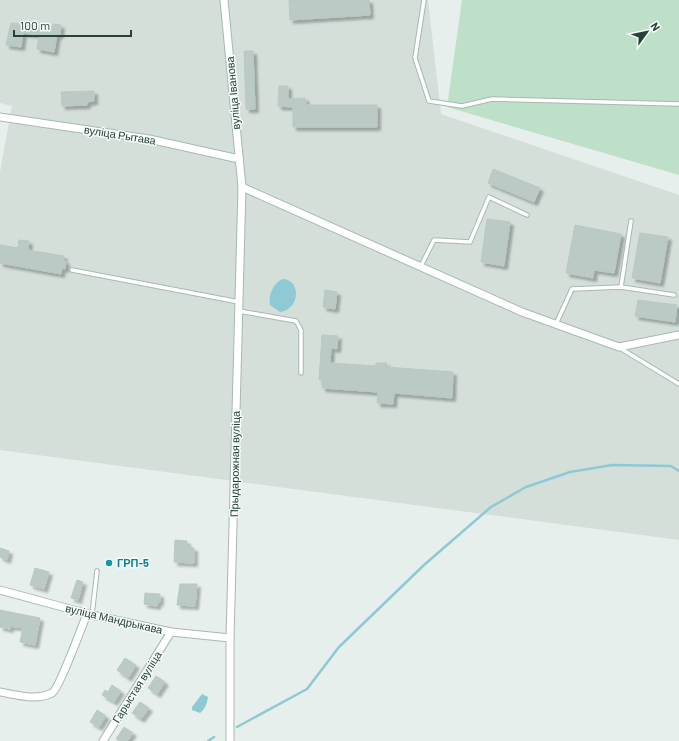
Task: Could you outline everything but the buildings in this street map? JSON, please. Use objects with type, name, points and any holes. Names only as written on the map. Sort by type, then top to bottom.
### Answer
[{"type":"street","name":"вуліца Іванова","points":[[224,0],[242,186]]},
{"type":"street","name":"вуліца Рытава","points":[[0,117],[149,139],[239,159]]},
{"type":"street","points":[[242,186],[522,312],[619,347],[679,335]]},
{"type":"street","name":"Прыдарожная вуліца","points":[[230,741],[230,638],[242,186]]},
{"type":"street","name":"вуліца Мандрыкава","points":[[0,590],[90,614],[171,632],[230,638]]},
{"type":"street","points":[[0,692],[31,698],[45,696],[54,692],[59,684],[74,644],[90,614]]},
{"type":"street","name":"Гарыстая вуліца","points":[[103,741],[171,632]]},
{"type":"lane","points":[[424,0],[415,58],[429,101],[462,106],[492,99],[679,104]]},
{"type":"lane","points":[[420,266],[434,240],[470,242],[489,197],[527,215]]},
{"type":"lane","points":[[621,286],[631,221]]},
{"type":"lane","points":[[72,270],[239,302]]},
{"type":"lane","points":[[556,324],[572,290],[621,286],[674,295]]},
{"type":"lane","points":[[239,311],[296,321],[301,330],[301,373]]},
{"type":"lane","points":[[619,347],[679,384]]},
{"type":"lane","points":[[90,614],[97,571]]},
{"type":"shaded area","points":[[0,0],[428,0],[441,114],[679,195],[679,540],[0,450],[0,172],[12,106],[0,103]]},
{"type":"green space","points":[[462,0],[679,0],[679,175],[447,107]]},
{"type":"water","points":[[282,279],[288,280],[293,284],[296,294],[292,306],[287,310],[280,312],[270,305],[270,297],[274,287]]},
{"type":"water","points":[[202,694],[208,697],[206,706],[200,713],[192,710],[192,707]]},
{"type":"waterway","points":[[237,727],[307,689],[339,647],[424,565],[491,507],[526,487],[570,472],[612,465],[671,466],[679,471]]},
{"type":"waterway","points":[[208,741],[214,737]]},
{"type":"place","name":"ГРП-5","points":[[109,563]]}]
